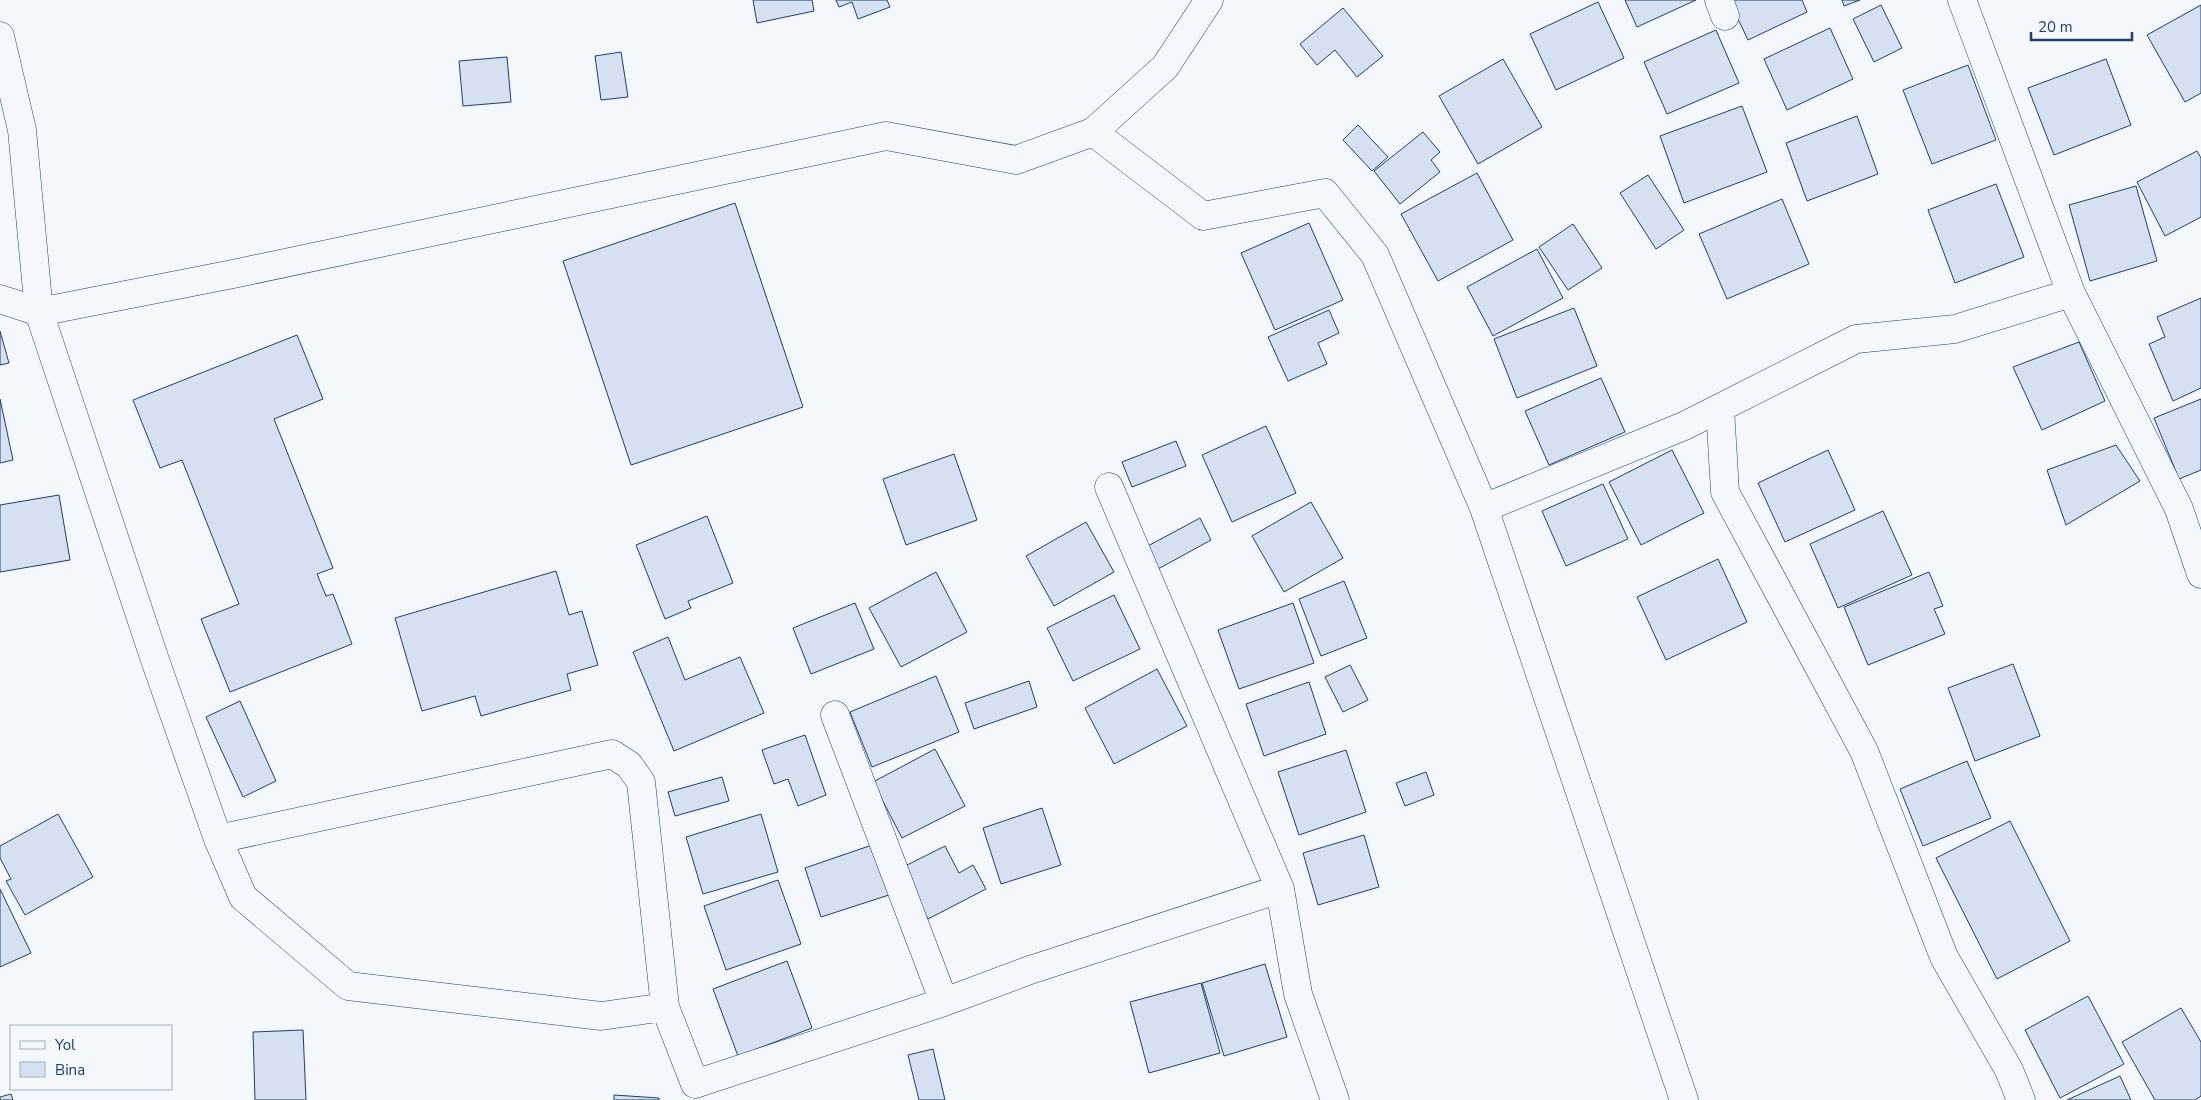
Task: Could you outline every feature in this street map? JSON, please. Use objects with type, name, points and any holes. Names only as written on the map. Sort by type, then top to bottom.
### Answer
[{"type":"street","points":[[0,299],[39,312],[242,272],[886,136],[1016,160],[1093,132],[1165,66],[1209,0]]},
{"type":"street","points":[[1962,0],[2071,293],[2179,509],[2201,574]]},
{"type":"street","points":[[0,36],[22,130],[39,312],[155,660],[218,839],[243,897],[348,986],[601,1016],[665,1007]]},
{"type":"street","points":[[1093,132],[1203,216],[1325,194],[1375,255],[1484,508],[1684,1100]]},
{"type":"street","points":[[1484,508],[1684,426],[1856,339],[1955,328],[2071,293]]},
{"type":"street","points":[[1720,408],[1724,492],[1864,751],[1944,957],[2009,1070],[2021,1100]]},
{"type":"street","points":[[1109,487],[1280,889],[1298,994],[1335,1100]]},
{"type":"street","points":[[835,715],[944,1002]]},
{"type":"street","points":[[218,839],[612,754],[629,764],[641,782],[665,1007],[696,1092],[1030,970],[1280,889]]},
{"type":"building","points":[[753,0],[812,0],[814,11],[757,23]]},
{"type":"building","points":[[836,0],[887,0],[890,7],[858,19],[852,2],[839,7]]},
{"type":"building","points":[[1625,0],[1696,0],[1637,27]]},
{"type":"building","points":[[1729,0],[1802,0],[1807,12],[1748,40]]},
{"type":"building","points":[[1842,0],[1860,0],[1844,6]]},
{"type":"building","points":[[1598,2],[1624,58],[1556,90],[1530,34]]},
{"type":"building","points":[[1881,5],[1902,48],[1874,62],[1853,19]]},
{"type":"building","points":[[2201,5],[2201,93],[2185,102],[2147,35]]},
{"type":"building","points":[[1343,8],[1383,56],[1357,77],[1335,50],[1317,65],[1300,44]]},
{"type":"building","points":[[1830,28],[1853,79],[1787,110],[1764,59]]},
{"type":"building","points":[[1716,30],[1739,83],[1667,114],[1644,62]]},
{"type":"building","points":[[621,52],[628,97],[601,100],[595,56]]},
{"type":"building","points":[[507,57],[511,102],[463,106],[459,61]]},
{"type":"building","points":[[1503,59],[1542,127],[1478,164],[1439,96]]},
{"type":"building","points":[[2106,59],[2131,125],[2054,155],[2028,88]]},
{"type":"building","points":[[1968,65],[1996,140],[1932,164],[1903,90]]},
{"type":"building","points":[[1742,106],[1767,172],[1684,203],[1660,136]]},
{"type":"building","points":[[1857,116],[1878,174],[1807,201],[1786,143]]},
{"type":"building","points":[[1358,125],[1388,157],[1372,171],[1343,140]]},
{"type":"building","points":[[1423,132],[1440,152],[1431,160],[1440,172],[1400,204],[1374,171]]},
{"type":"building","points":[[2197,151],[2201,158],[2201,217],[2165,236],[2137,182]]},
{"type":"building","points":[[1477,173],[1513,240],[1438,281],[1401,214]]},
{"type":"building","points":[[1648,175],[1684,230],[1656,249],[1620,193]]},
{"type":"building","points":[[1996,184],[2024,257],[1955,283],[1928,210]]},
{"type":"building","points":[[2136,186],[2157,261],[2090,281],[2069,205]]},
{"type":"building","points":[[1782,199],[1809,264],[1727,299],[1699,234]]},
{"type":"building","points":[[735,203],[803,407],[631,465],[563,261]]},
{"type":"building","points":[[1309,223],[1343,300],[1275,330],[1241,253]]},
{"type":"building","points":[[1573,224],[1602,268],[1568,290],[1539,247]]},
{"type":"building","points":[[1537,249],[1563,298],[1493,336],[1467,287]]},
{"type":"building","points":[[2201,298],[2201,388],[2173,401],[2149,344],[2165,337],[2157,317]]},
{"type":"building","points":[[1574,308],[1597,366],[1517,398],[1494,339]]},
{"type":"building","points":[[1329,310],[1339,333],[1318,343],[1327,364],[1288,381],[1268,337]]},
{"type":"building","points":[[0,331],[9,363],[0,365]]},
{"type":"building","points":[[297,335],[323,399],[274,419],[333,568],[317,574],[326,596],[333,594],[352,644],[230,692],[201,619],[239,604],[182,460],[160,468],[133,400]]},
{"type":"building","points":[[2079,342],[2105,401],[2042,430],[2013,367]]},
{"type":"building","points":[[1601,378],[1625,432],[1549,465],[1525,411]]},
{"type":"building","points":[[0,399],[13,460],[0,463]]},
{"type":"building","points":[[2201,399],[2201,470],[2179,479],[2154,418]]},
{"type":"building","points":[[1266,426],[1296,493],[1232,522],[1202,455]]},
{"type":"building","points":[[1176,441],[1186,466],[1132,487],[1122,462]]},
{"type":"building","points":[[2116,445],[2140,481],[2066,525],[2047,470]]},
{"type":"building","points":[[1672,450],[1704,513],[1641,545],[1609,482]]},
{"type":"building","points":[[1828,450],[1855,510],[1785,542],[1758,483]]},
{"type":"building","points":[[954,454],[977,520],[906,545],[883,479]]},
{"type":"building","points":[[1603,484],[1628,539],[1566,566],[1542,511]]},
{"type":"building","points":[[59,495],[70,560],[0,572],[0,505]]},
{"type":"building","points":[[1311,502],[1343,558],[1284,592],[1252,536]]},
{"type":"building","points":[[1883,511],[1912,575],[1838,608],[1810,544]]},
{"type":"building","points":[[707,516],[733,583],[688,601],[691,608],[665,619],[636,545]]},
{"type":"building","points":[[1200,518],[1211,540],[1158,569],[1146,547]]},
{"type":"building","points":[[1086,522],[1114,572],[1054,606],[1026,556]]},
{"type":"building","points":[[1718,559],[1747,622],[1666,660],[1637,597]]},
{"type":"building","points":[[556,571],[569,615],[582,611],[598,665],[567,674],[571,690],[481,716],[475,696],[422,711],[395,618]]},
{"type":"building","points":[[936,572],[967,632],[901,667],[869,608]]},
{"type":"building","points":[[1929,572],[1943,606],[1934,609],[1945,634],[1868,665],[1844,607]]},
{"type":"building","points":[[1344,581],[1367,638],[1321,656],[1299,599]]},
{"type":"building","points":[[1114,595],[1140,649],[1073,681],[1047,628]]},
{"type":"building","points":[[855,603],[874,649],[811,674],[793,628]]},
{"type":"building","points":[[1293,603],[1314,663],[1239,689],[1218,630]]},
{"type":"building","points":[[668,637],[685,680],[740,657],[764,713],[674,751],[633,652]]},
{"type":"building","points":[[2013,664],[2040,736],[1975,761],[1948,688]]},
{"type":"building","points":[[1350,665],[1368,700],[1343,712],[1325,677]]},
{"type":"building","points":[[1157,669],[1187,726],[1114,764],[1085,708]]},
{"type":"building","points":[[936,676],[959,732],[872,767],[850,712]]},
{"type":"building","points":[[1029,681],[1037,707],[974,729],[965,703]]},
{"type":"building","points":[[1309,682],[1326,734],[1264,756],[1246,704]]},
{"type":"building","points":[[240,701],[276,781],[243,797],[206,717]]},
{"type":"building","points":[[805,735],[826,795],[798,806],[788,779],[774,784],[762,750]]},
{"type":"building","points":[[935,749],[965,806],[902,838],[873,782]]},
{"type":"building","points":[[1346,750],[1366,812],[1299,835],[1278,772]]},
{"type":"building","points":[[1967,761],[1991,818],[1923,846],[1900,789]]},
{"type":"building","points":[[1426,772],[1434,795],[1405,806],[1396,783]]},
{"type":"building","points":[[722,777],[729,801],[675,816],[668,792]]},
{"type":"building","points":[[1042,808],[1061,865],[1001,884],[983,828]]},
{"type":"building","points":[[58,814],[93,877],[25,915],[6,881],[11,879],[0,858],[0,846]]},
{"type":"building","points":[[761,814],[778,872],[703,894],[686,837]]},
{"type":"building","points":[[2010,821],[2070,941],[1997,979],[1936,858]]},
{"type":"building","points":[[1364,835],[1379,887],[1318,905],[1303,853]]},
{"type":"building","points":[[872,845],[889,895],[821,917],[805,868]]},
{"type":"building","points":[[945,846],[959,873],[973,865],[986,889],[928,919],[901,868]]},
{"type":"building","points":[[778,880],[801,944],[726,970],[704,906]]},
{"type":"building","points":[[0,889],[31,953],[0,967]]},
{"type":"building","points":[[787,961],[812,1028],[738,1056],[713,989]]},
{"type":"building","points":[[1265,964],[1287,1037],[1224,1056],[1202,983]]},
{"type":"building","points":[[1201,983],[1220,1053],[1149,1073],[1130,1002]]},
{"type":"building","points":[[2088,996],[2124,1064],[2060,1098],[2025,1030]]},
{"type":"building","points":[[2181,1008],[2201,1042],[2201,1096],[2195,1100],[2155,1100],[2122,1042]]},
{"type":"building","points":[[303,1030],[306,1100],[255,1100],[253,1032]]},
{"type":"building","points":[[933,1049],[945,1100],[919,1100],[908,1055]]},
{"type":"building","points":[[2120,1076],[2131,1100],[2067,1100]]},
{"type":"building","points":[[11,1094],[13,1100],[0,1100],[0,1097]]},
{"type":"building","points":[[614,1095],[659,1098],[659,1100],[614,1100]]}]
